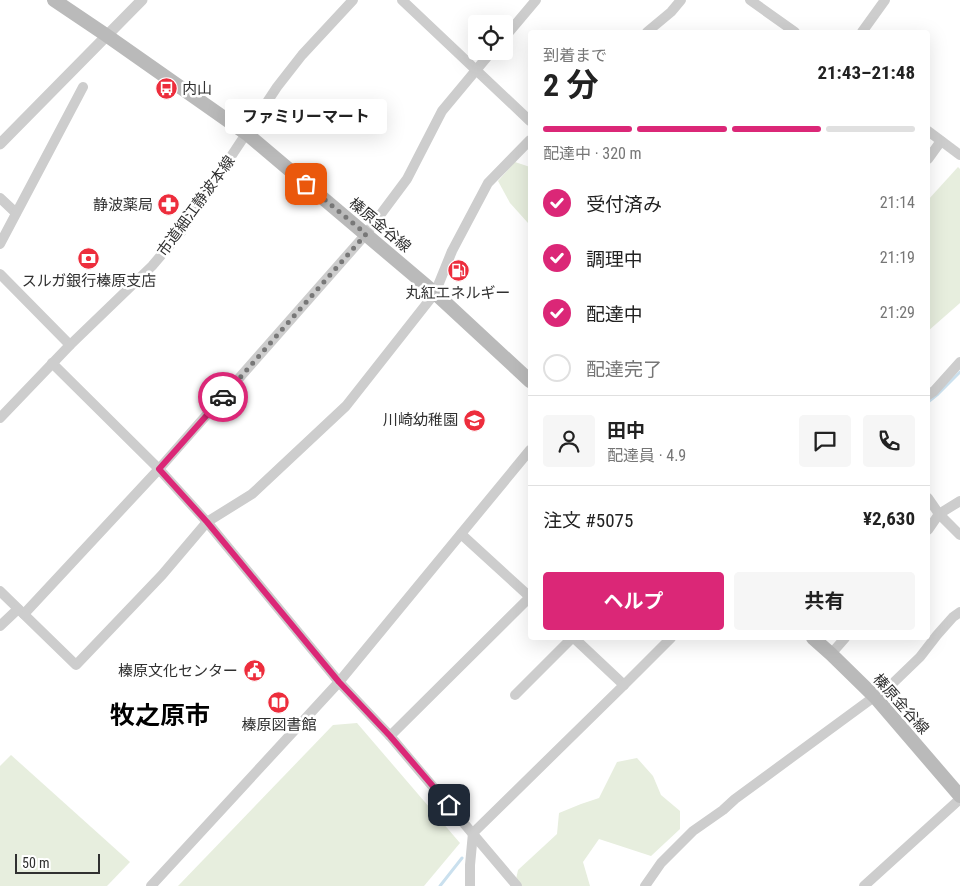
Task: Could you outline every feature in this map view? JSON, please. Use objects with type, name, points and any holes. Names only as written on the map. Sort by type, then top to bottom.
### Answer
[{"type":"main road","name":"榛原金谷線","points":[[54,0],[246,134],[435,293],[528,379]]},
{"type":"main road","name":"榛原金谷線","points":[[815,640],[875,697],[960,797]]},
{"type":"street","points":[[0,144],[142,0]]},
{"type":"street","name":"市道細江静波本線","points":[[0,418],[70,345],[152,266],[181,232],[246,134],[302,55],[353,0]]},
{"type":"street","points":[[402,0],[528,119]]},
{"type":"street","points":[[513,27],[536,0]]},
{"type":"street","points":[[648,30],[671,12],[682,0]]},
{"type":"street","points":[[750,0],[792,30]]},
{"type":"street","points":[[863,30],[885,0]]},
{"type":"street","points":[[0,626],[21,611],[159,469],[366,234],[406,179],[442,111],[484,60]]},
{"type":"street","points":[[0,244],[83,87]]},
{"type":"street","points":[[930,133],[960,155]]},
{"type":"street","points":[[930,156],[941,141]]},
{"type":"street","points":[[0,590],[76,665],[162,575],[207,522],[252,494],[346,406],[435,293],[452,251],[488,183],[528,142]]},
{"type":"street","points":[[0,198],[16,213]]},
{"type":"street","points":[[0,274],[70,345]]},
{"type":"street","points":[[930,394],[960,362]]},
{"type":"street","points":[[52,363],[159,469],[207,522],[339,682],[390,736],[517,886]]},
{"type":"street","points":[[151,886],[339,682],[528,452]]},
{"type":"street","points":[[930,501],[939,514],[960,535]]},
{"type":"street","points":[[930,527],[939,514],[960,501]]},
{"type":"street","points":[[461,534],[528,595]]},
{"type":"street","points":[[390,736],[528,599]]},
{"type":"street","points":[[645,886],[661,863],[693,831],[893,683],[920,657],[952,617],[960,612]]},
{"type":"street","points":[[930,629],[937,635]]},
{"type":"street","points":[[515,695],[571,640]]},
{"type":"street","points":[[575,640],[624,684]]},
{"type":"street","points":[[470,886],[473,833],[669,640]]},
{"type":"street","points":[[831,654],[843,640]]},
{"type":"street","points":[[864,886],[960,797]]},
{"type":"green space","points":[[515,162],[528,166],[528,223],[510,203],[498,181]]},
{"type":"green space","points":[[958,167],[960,169],[960,303],[930,329],[930,198]]},
{"type":"green space","points":[[357,723],[460,843],[424,886],[178,886],[333,725]]},
{"type":"green space","points":[[11,755],[130,862],[107,886],[0,886],[0,766]]},
{"type":"green space","points":[[637,758],[653,776],[661,795],[680,811],[680,829],[651,856],[599,839],[583,862],[590,886],[518,886],[515,884],[518,870],[557,834],[559,813],[599,798],[617,762]]},
{"type":"waterway","points":[[930,400],[960,372]]},
{"type":"waterway","points":[[440,886],[462,858]]},
{"type":"way so far","points":[[223,397],[366,234],[306,184]]},
{"type":"place","name":"内山","points":[[166,89]]},
{"type":"place","name":"ファミリーマート","points":[[306,184]]},
{"type":"place","name":"静波薬局","points":[[169,205]]},
{"type":"place","name":"スルガ銀行榛原支店","points":[[89,258]]},
{"type":"place","name":"丸紅エネルギー","points":[[458,270]]},
{"type":"place","name":"川崎幼稚園","points":[[474,420]]},
{"type":"place","name":"榛原文化センター","points":[[254,671]]},
{"type":"place","name":"榛原図書館","points":[[279,702]]},
{"type":"district","name":"牧之原市","points":[[160,715]]},
{"type":"route","points":[[223,397],[159,469],[207,522],[339,682],[390,736],[449,805]]}]
